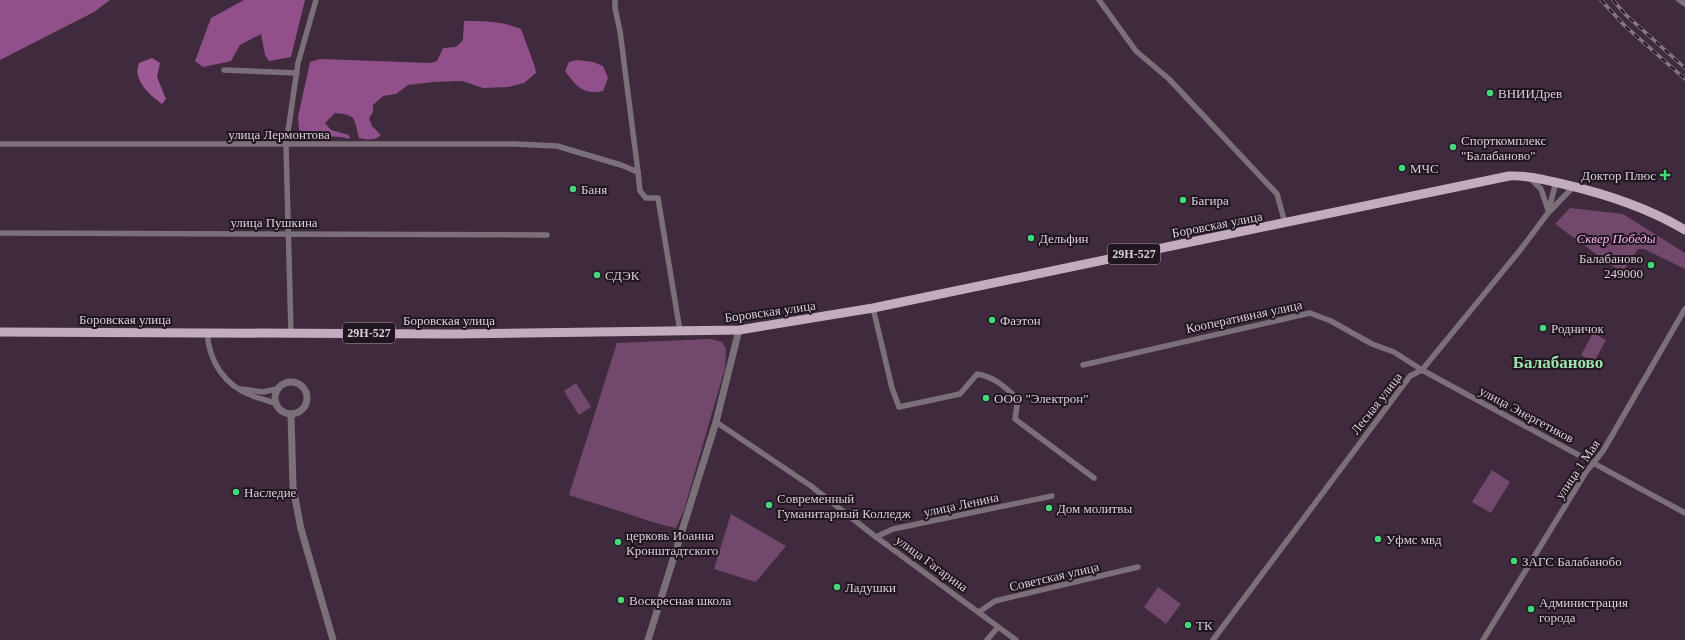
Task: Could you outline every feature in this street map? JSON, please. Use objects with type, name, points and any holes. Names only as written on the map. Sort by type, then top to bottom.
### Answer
[{"type":"main road","name":"Боровская улица","points":[[0,332],[452,334],[739,330],[874,308],[1490,179],[1509,176],[1529,177]]},
{"type":"main road","name":"29Н-527","points":[[1529,177],[1574,186],[1634,204],[1685,230]]},
{"type":"street","points":[[291,333],[286,145],[297,73],[316,0]]},
{"type":"street","points":[[615,0],[640,191],[646,198],[658,198],[680,331]]},
{"type":"street","points":[[1099,0],[1136,51],[1169,79],[1277,194],[1285,223]]},
{"type":"street","points":[[1679,0],[1685,4]]},
{"type":"street","points":[[224,70],[297,73]]},
{"type":"street","name":"улица Лермонтова","points":[[0,144],[515,144],[557,146],[615,163],[638,172]]},
{"type":"street","points":[[1529,177],[1541,189],[1548,212]]},
{"type":"street","name":"Лесная улица","points":[[1215,639],[1410,376],[1422,370],[1521,249],[1548,212],[1556,182]]},
{"type":"street","points":[[1548,212],[1574,186]]},
{"type":"street","name":"улица Пушкина","points":[[0,233],[547,234]]},
{"type":"street","points":[[874,308],[892,388],[899,407],[960,394],[977,374],[997,380],[1018,399],[1015,419],[1094,478]]},
{"type":"street","name":"улица 1 Мая","points":[[1483,640],[1593,463],[1603,451],[1685,309]]},
{"type":"street","name":"Кооперативная улица","points":[[1083,365],[1310,313],[1331,321],[1372,344],[1394,352],[1422,370]]},
{"type":"street","points":[[648,640],[716,422],[739,330]]},
{"type":"street","points":[[207,332],[217,369],[236,388],[276,404],[284,412],[291,414],[299,412],[306,403],[307,395],[304,388],[298,383],[291,381],[283,383],[277,389],[275,396],[276,404]]},
{"type":"street","name":"улица Энергетиков","points":[[1422,370],[1685,513]]},
{"type":"street","points":[[236,388],[263,392],[277,389]]},
{"type":"street","points":[[291,414],[293,487],[301,529],[333,640]]},
{"type":"street","name":"улица Гагарина","points":[[716,422],[811,486],[876,537],[1016,640]]},
{"type":"street","name":"улица Ленина","points":[[876,537],[893,529],[1052,496]]},
{"type":"street","name":"Советская улица","points":[[979,612],[995,601],[1138,567]]},
{"type":"street","points":[[987,640],[998,627]]},
{"type":"green space","name":"Сквер Победы","points":[[1570,208],[1623,214],[1685,253],[1685,269],[1644,249],[1638,249],[1622,273],[1555,224]]},
{"type":"green space","points":[[1593,333],[1606,340],[1594,362],[1581,355]]},
{"type":"green space","points":[[710,339],[722,342],[726,349],[725,368],[684,510],[676,528],[569,495],[617,343]]},
{"type":"green space","points":[[576,383],[591,407],[579,415],[564,391]]},
{"type":"green space","points":[[1492,470],[1510,482],[1491,513],[1472,502]]},
{"type":"green space","points":[[731,514],[786,546],[756,582],[714,569]]},
{"type":"green space","points":[[1158,587],[1181,604],[1166,624],[1144,607]]},
{"type":"shaded area","points":[[0,0],[110,0],[94,12],[0,60]]},
{"type":"shaded area","points":[[244,0],[305,0],[291,57],[269,61],[265,55],[261,34],[240,45],[231,61],[203,67],[195,61],[211,18]]},
{"type":"shaded area","points":[[464,21],[486,21],[514,26],[521,29],[536,73],[524,83],[508,87],[483,88],[462,81],[408,85],[396,94],[383,96],[373,105],[373,112],[369,118],[372,126],[381,135],[374,139],[368,140],[359,138],[353,119],[347,115],[335,113],[325,123],[331,130],[349,135],[350,139],[305,133],[299,130],[298,117],[310,62],[320,59],[431,63],[437,61],[443,48],[456,47],[463,40]]},
{"type":"shaded area","points":[[152,58],[160,63],[157,77],[166,99],[162,104],[143,86],[138,75],[137,69],[139,63]]},
{"type":"shaded area","points":[[577,60],[593,62],[603,66],[608,78],[603,91],[585,91],[573,81],[565,71],[569,62]]},
{"type":"railway","points":[[1601,0],[1625,26],[1685,79]]},
{"type":"railway","points":[[1613,0],[1626,15],[1685,68]]},
{"type":"place","name":"ВНИИДрев","points":[[1490,93]]},
{"type":"place","name":"Спорткомплекс \"Балабаново\"","points":[[1453,147]]},
{"type":"place","name":"МЧС","points":[[1402,168]]},
{"type":"place","name":"Доктор Плюс","points":[[1665,175]]},
{"type":"place","name":"Баня","points":[[573,189]]},
{"type":"place","name":"Багира","points":[[1183,200]]},
{"type":"place","name":"Дельфин","points":[[1031,238]]},
{"type":"place","name":"Балабаново 249000","points":[[1651,265]]},
{"type":"place","name":"СДЭК","points":[[597,275]]},
{"type":"place","name":"Фаэтон","points":[[992,320]]},
{"type":"place","name":"Родничок","points":[[1543,328]]},
{"type":"place","name":"ООО \"Электрон\"","points":[[986,398]]},
{"type":"place","name":"Наследие","points":[[236,492]]},
{"type":"place","name":"Современный Гуманитарный Колледж","points":[[769,505]]},
{"type":"place","name":"Дом молитвы","points":[[1049,508]]},
{"type":"place","name":"Уфмс мвд","points":[[1378,539]]},
{"type":"place","name":"церковь Иоанна Кронштадтского","points":[[618,542]]},
{"type":"place","name":"ЗАГС Балабанобо","points":[[1514,561]]},
{"type":"place","name":"Ладушки","points":[[837,587]]},
{"type":"place","name":"Воскресная школа","points":[[621,600]]},
{"type":"place","name":"Администрация города","points":[[1531,609]]},
{"type":"place","name":"ТК","points":[[1188,625]]},
{"type":"district","name":"Балабаново","points":[[1558,362]]}]
